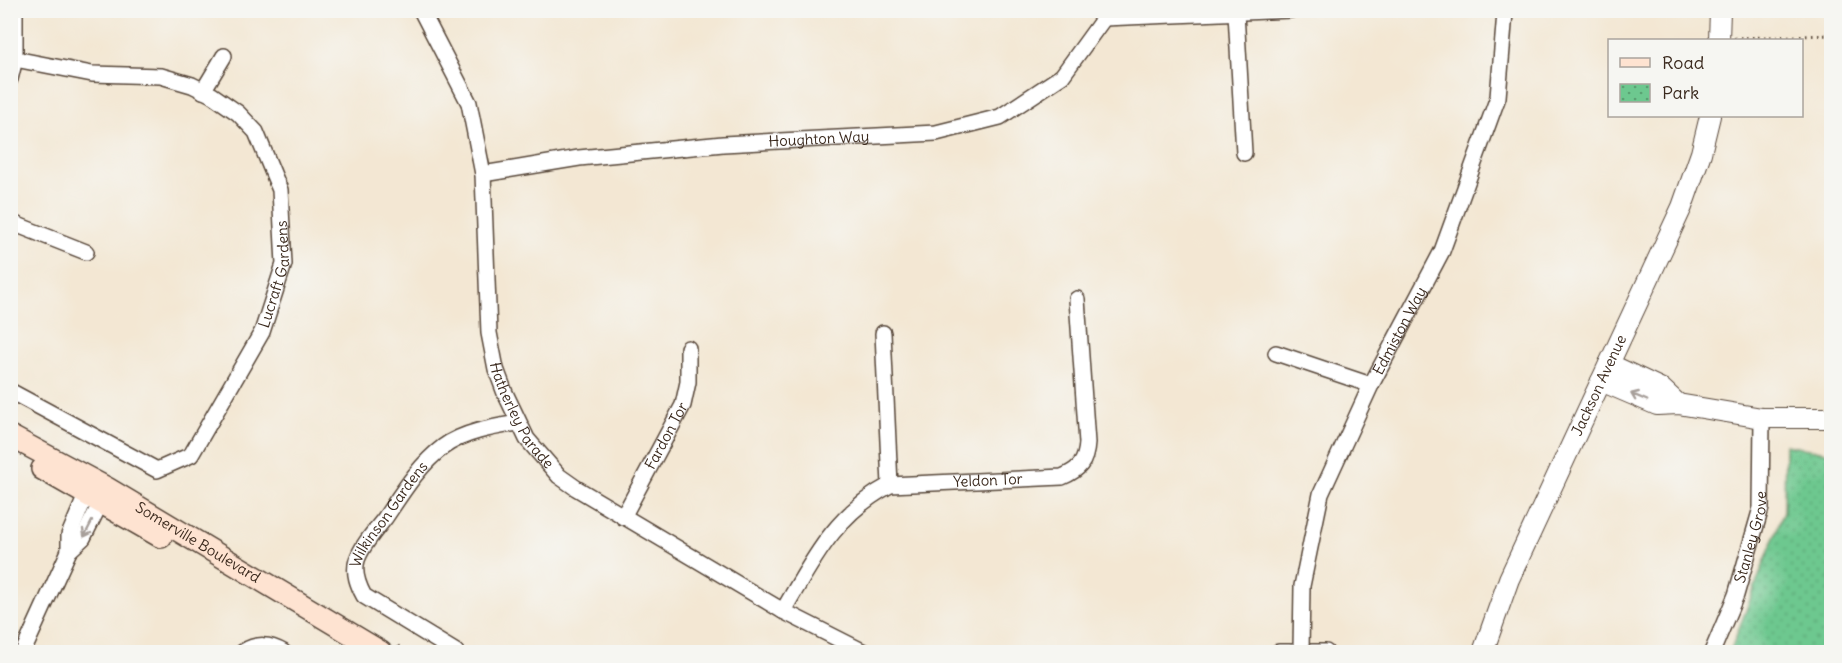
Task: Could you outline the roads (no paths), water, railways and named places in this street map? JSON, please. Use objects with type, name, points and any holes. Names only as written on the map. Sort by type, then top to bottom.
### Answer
[{"type":"main road","name":"Somerville Boulevard","points":[[10,436],[358,652]]},
{"type":"main road","name":"Somerville Boulevard","points":[[10,451],[97,491],[381,652]]},
{"type":"street","points":[[10,80],[15,59],[15,10]]},
{"type":"street","name":"Hatherley Parade","points":[[421,10],[469,103],[483,174],[489,333],[496,369],[518,423],[542,458],[559,476],[623,517],[783,611],[864,652]]},
{"type":"street","points":[[1105,14],[1236,13],[1291,10]]},
{"type":"street","name":"Edmiston Way","points":[[1301,651],[1302,586],[1321,494],[1371,385],[1442,251],[1498,97],[1505,13],[1503,10]]},
{"type":"street","points":[[1720,10],[1725,39]]},
{"type":"street","points":[[1725,39],[1729,10]]},
{"type":"street","points":[[1236,13],[1244,153]]},
{"type":"street","name":"Houghton Way","points":[[483,174],[579,158],[723,144],[936,133],[989,120],[1000,117],[1062,76],[1105,14]]},
{"type":"street","points":[[203,91],[224,56]]},
{"type":"street","name":"Lucraft Gardens","points":[[10,391],[157,470],[191,455],[262,332],[284,264],[280,190],[256,132],[238,113],[192,85],[161,76],[92,74],[15,59]]},
{"type":"street","name":"Jackson Avenue","points":[[1494,652],[1520,581],[1682,207],[1701,153],[1710,117]]},
{"type":"street","name":"Jackson Avenue","points":[[1483,652],[1509,579],[1684,229],[1708,164],[1721,117]]},
{"type":"street","points":[[10,222],[86,252]]},
{"type":"street","name":"Yeldon Tor","points":[[783,611],[825,540],[862,503],[890,485],[1062,477],[1081,466],[1087,455],[1087,444],[1077,299]]},
{"type":"street","points":[[883,333],[890,485]]},
{"type":"street","name":"Fardon Tor","points":[[623,517],[683,405],[688,382],[688,348]]},
{"type":"street","points":[[1276,353],[1371,385]]},
{"type":"street","points":[[1610,375],[1662,389],[1678,404],[1762,418],[1832,418]]},
{"type":"street","name":"Stanley Grove","points":[[1712,652],[1736,595],[1761,508],[1762,418]]},
{"type":"street","name":"Wilkinson Gardens","points":[[456,652],[364,596],[358,584],[357,560],[364,546],[420,468],[444,446],[480,430],[518,423]]},
{"type":"street","points":[[23,652],[69,550],[83,538],[97,491]]},
{"type":"street","points":[[243,652],[261,645],[283,652]]},
{"type":"street","points":[[1278,652],[1326,652]]}]
